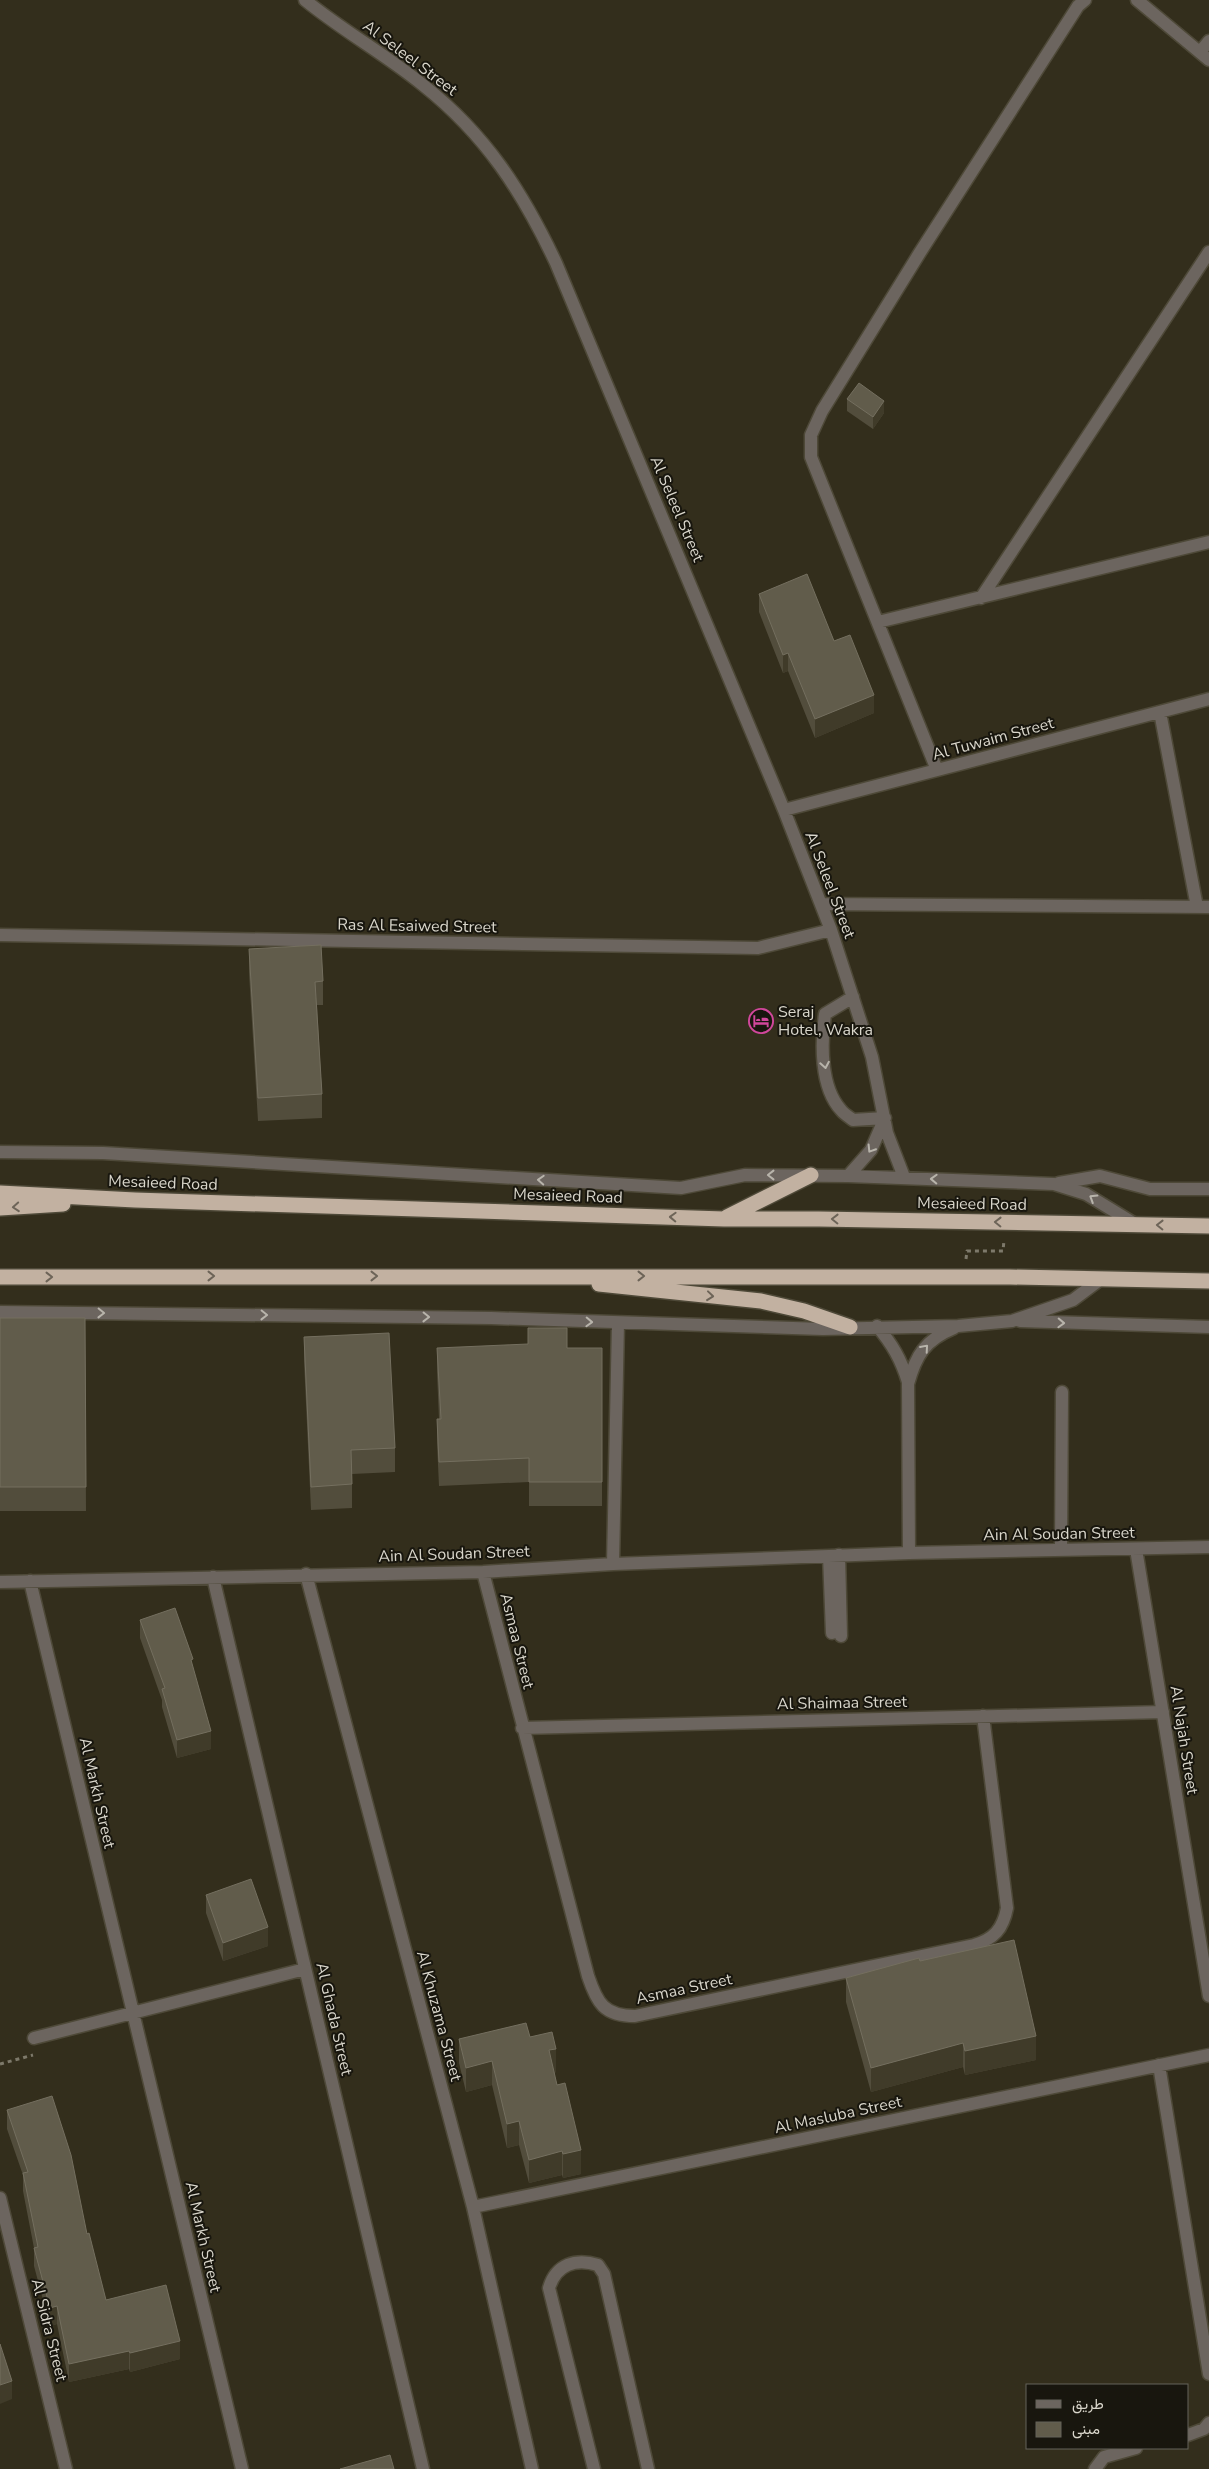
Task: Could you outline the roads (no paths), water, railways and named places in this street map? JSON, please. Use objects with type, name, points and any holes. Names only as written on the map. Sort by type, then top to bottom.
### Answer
[{"type":"highway","points":[[724,1219],[811,1175]]},
{"type":"highway","name":"Mesaieed Road","points":[[0,1193],[135,1200],[724,1219],[1209,1226]]},
{"type":"highway","points":[[0,1208],[135,1200]]},
{"type":"highway","points":[[523,1276],[761,1301],[804,1311],[850,1327]]},
{"type":"highway","points":[[0,1277],[965,1277],[1209,1281]]},
{"type":"street","name":"Al Seleel Street","points":[[305,0],[398,65],[448,107],[493,156],[532,212],[556,263],[784,810],[821,904],[872,1057],[892,1148],[904,1178]]},
{"type":"street","points":[[937,770],[811,457],[811,435],[822,411],[919,254],[1078,6],[1085,0]]},
{"type":"street","points":[[1138,0],[1204,56],[1209,41]]},
{"type":"street","points":[[981,598],[1209,252]]},
{"type":"street","points":[[878,622],[1209,542]]},
{"type":"street","name":"Al Tuwaim Street","points":[[784,810],[1209,699]]},
{"type":"street","points":[[821,904],[1203,907],[1160,712]]},
{"type":"street","name":"Ras Al Esaiwed Street","points":[[0,935],[758,948],[831,930]]},
{"type":"street","points":[[848,1176],[871,1150],[885,1118],[853,1120],[841,1110],[830,1091],[823,1059],[825,1014],[853,997]]},
{"type":"street","name":"Mesaieed Road","points":[[0,1152],[112,1154],[680,1188],[743,1175],[811,1175],[1054,1184],[1100,1176],[1150,1190],[1209,1189]]},
{"type":"street","name":"Mesaieed Road","points":[[1054,1184],[1086,1194],[1135,1224]]},
{"type":"street","points":[[1012,1321],[1074,1300],[1101,1279]]},
{"type":"street","points":[[0,1312],[491,1318],[813,1328],[958,1326],[1012,1321],[1209,1327]]},
{"type":"street","points":[[613,1564],[618,1323]]},
{"type":"street","points":[[877,1326],[892,1343],[902,1363],[908,1384]]},
{"type":"street","points":[[909,1553],[908,1384],[913,1364],[924,1347],[939,1334],[958,1326]]},
{"type":"street","points":[[1061,1550],[1062,1392]]},
{"type":"street","name":"Ain Al Soudan Street","points":[[0,1582],[306,1574],[484,1572],[613,1564],[834,1555],[1209,1546]]},
{"type":"street","name":"Al Najah Street","points":[[1136,1549],[1209,1996]]},
{"type":"street","points":[[834,1555],[836,1636]]},
{"type":"street","name":"Asmaa Street","points":[[484,1572],[522,1728],[593,1992],[603,2007],[618,2016],[634,2016],[974,1945],[987,1941],[998,1933],[1004,1921],[1007,1908],[983,1716]]},
{"type":"street","name":"Al Khuzama Street","points":[[306,1574],[473,2207],[532,2469]]},
{"type":"street","name":"Al Ghada Street","points":[[213,1577],[423,2469]]},
{"type":"street","name":"Al Markh Street","points":[[30,1581],[242,2469]]},
{"type":"street","name":"Al Shaimaa Street","points":[[522,1728],[1163,1712]]},
{"type":"street","points":[[34,2038],[305,1969]]},
{"type":"street","name":"Al Masluba Street","points":[[473,2207],[1209,2055]]},
{"type":"street","points":[[1159,2065],[1209,2374]]},
{"type":"street","name":"Al Sidra Street","points":[[0,2198],[66,2469]]},
{"type":"street","points":[[594,2469],[549,2288],[553,2275],[565,2266],[585,2261],[598,2265],[604,2274],[648,2469]]},
{"type":"street","points":[[1189,2435],[1204,2428],[1209,2423]]},
{"type":"street","points":[[1095,2469],[1104,2457],[1132,2449]]},
{"type":"place","name":"Seraj Hotel, Wakra","points":[[761,1021]]}]
